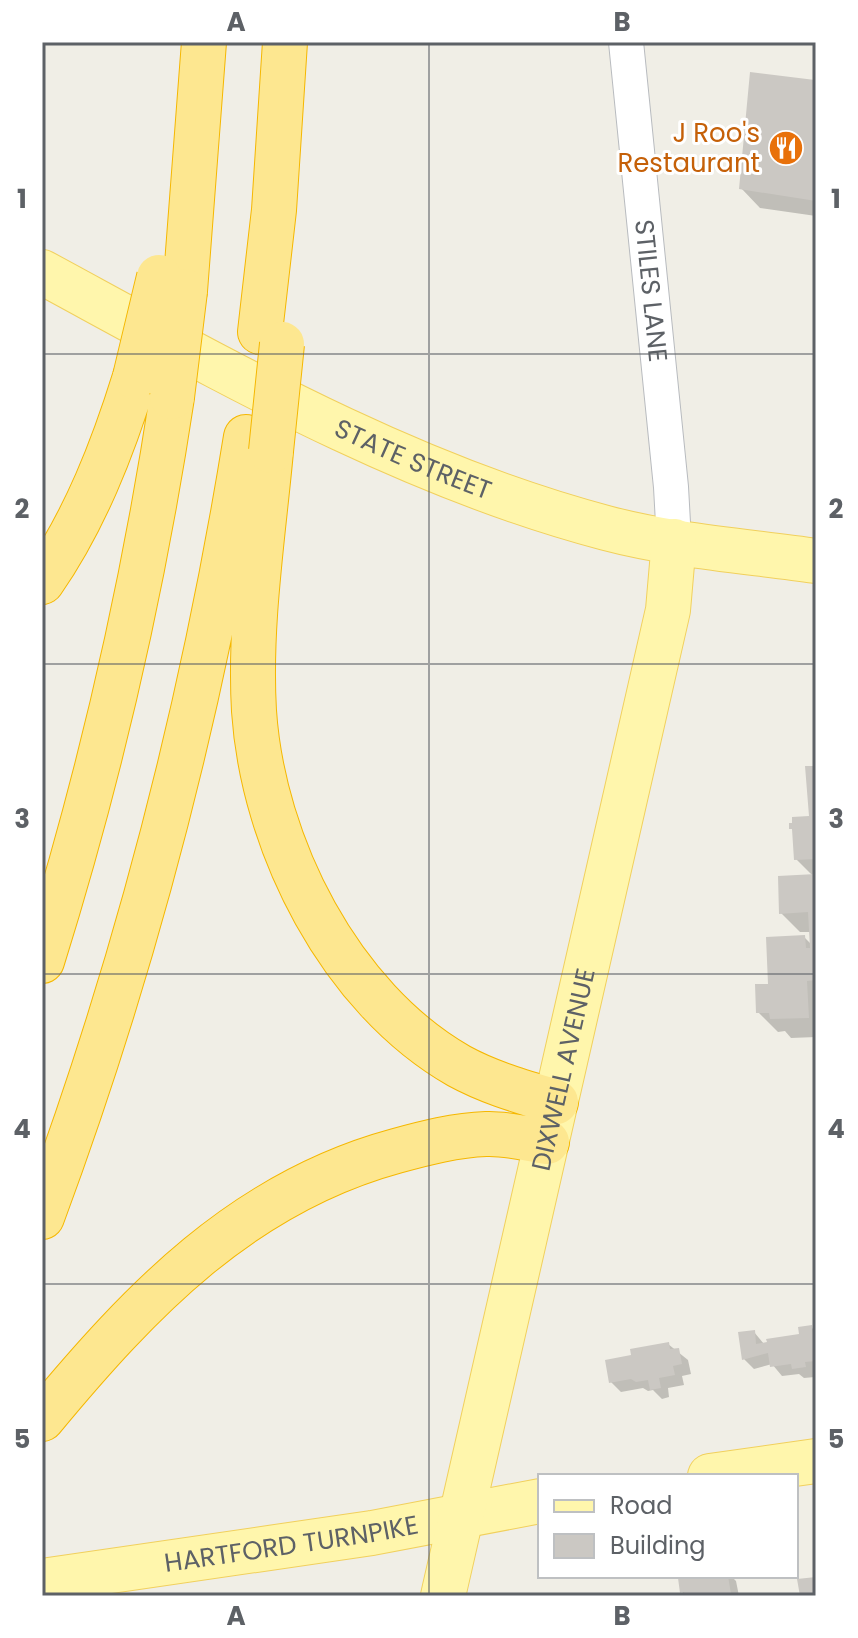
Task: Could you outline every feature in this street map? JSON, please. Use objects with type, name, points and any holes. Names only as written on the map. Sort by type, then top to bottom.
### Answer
[{"type":"highway","points":[[42,961],[87,806],[149,542],[154,387],[172,284],[173,193],[181,171],[198,142],[204,42]]},
{"type":"highway","points":[[285,42],[271,338],[258,444],[254,709],[265,787],[295,872],[341,954],[364,983],[399,1020],[438,1052],[473,1073],[505,1087],[551,1122]]},
{"type":"highway","points":[[42,582],[66,546],[115,437],[154,387]]},
{"type":"highway","points":[[42,1217],[125,972],[167,822],[258,444]]},
{"type":"highway","points":[[42,1419],[114,1335],[165,1283],[230,1230],[276,1202],[356,1164],[434,1142],[551,1122]]},
{"type":"main road","name":"STATE STREET","points":[[42,272],[248,383],[387,450],[497,493],[609,529],[816,561]]},
{"type":"main road","name":"DIXWELL AVENUE","points":[[443,1596],[668,610],[674,541]]},
{"type":"main road","points":[[724,1474],[816,1461]]},
{"type":"main road","name":"HARTFORD TURNPIKE","points":[[42,1581],[372,1533],[538,1501]]},
{"type":"street","name":"STILES LANE","points":[[626,42],[674,541]]},
{"type":"building","points":[[750,72],[815,80],[816,201],[739,189]]},
{"type":"building","points":[[805,766],[816,766],[816,859],[794,860],[789,823],[792,823],[792,817],[809,816]]},
{"type":"building","points":[[816,874],[816,980],[807,981],[809,1018],[770,1019],[769,1013],[756,1013],[755,984],[768,984],[766,937],[805,935],[806,948],[810,948],[808,912],[779,914],[778,876]]},
{"type":"building","points":[[812,1325],[816,1361],[805,1362],[806,1367],[792,1369],[791,1364],[770,1367],[768,1353],[742,1360],[738,1332],[755,1330],[756,1344],[767,1342],[766,1339],[799,1334],[798,1327]]},
{"type":"building","points":[[669,1342],[670,1349],[679,1348],[682,1364],[673,1366],[675,1375],[659,1378],[661,1388],[650,1390],[648,1380],[609,1383],[605,1360],[631,1355],[630,1349]]},
{"type":"building","points":[[816,1577],[816,1596],[800,1596],[797,1579]]},
{"type":"building","points":[[678,1578],[728,1578],[731,1594],[685,1596],[684,1592],[680,1593]]},
{"type":"place","name":"J Roo's Restaurant","points":[[786,148]]}]
